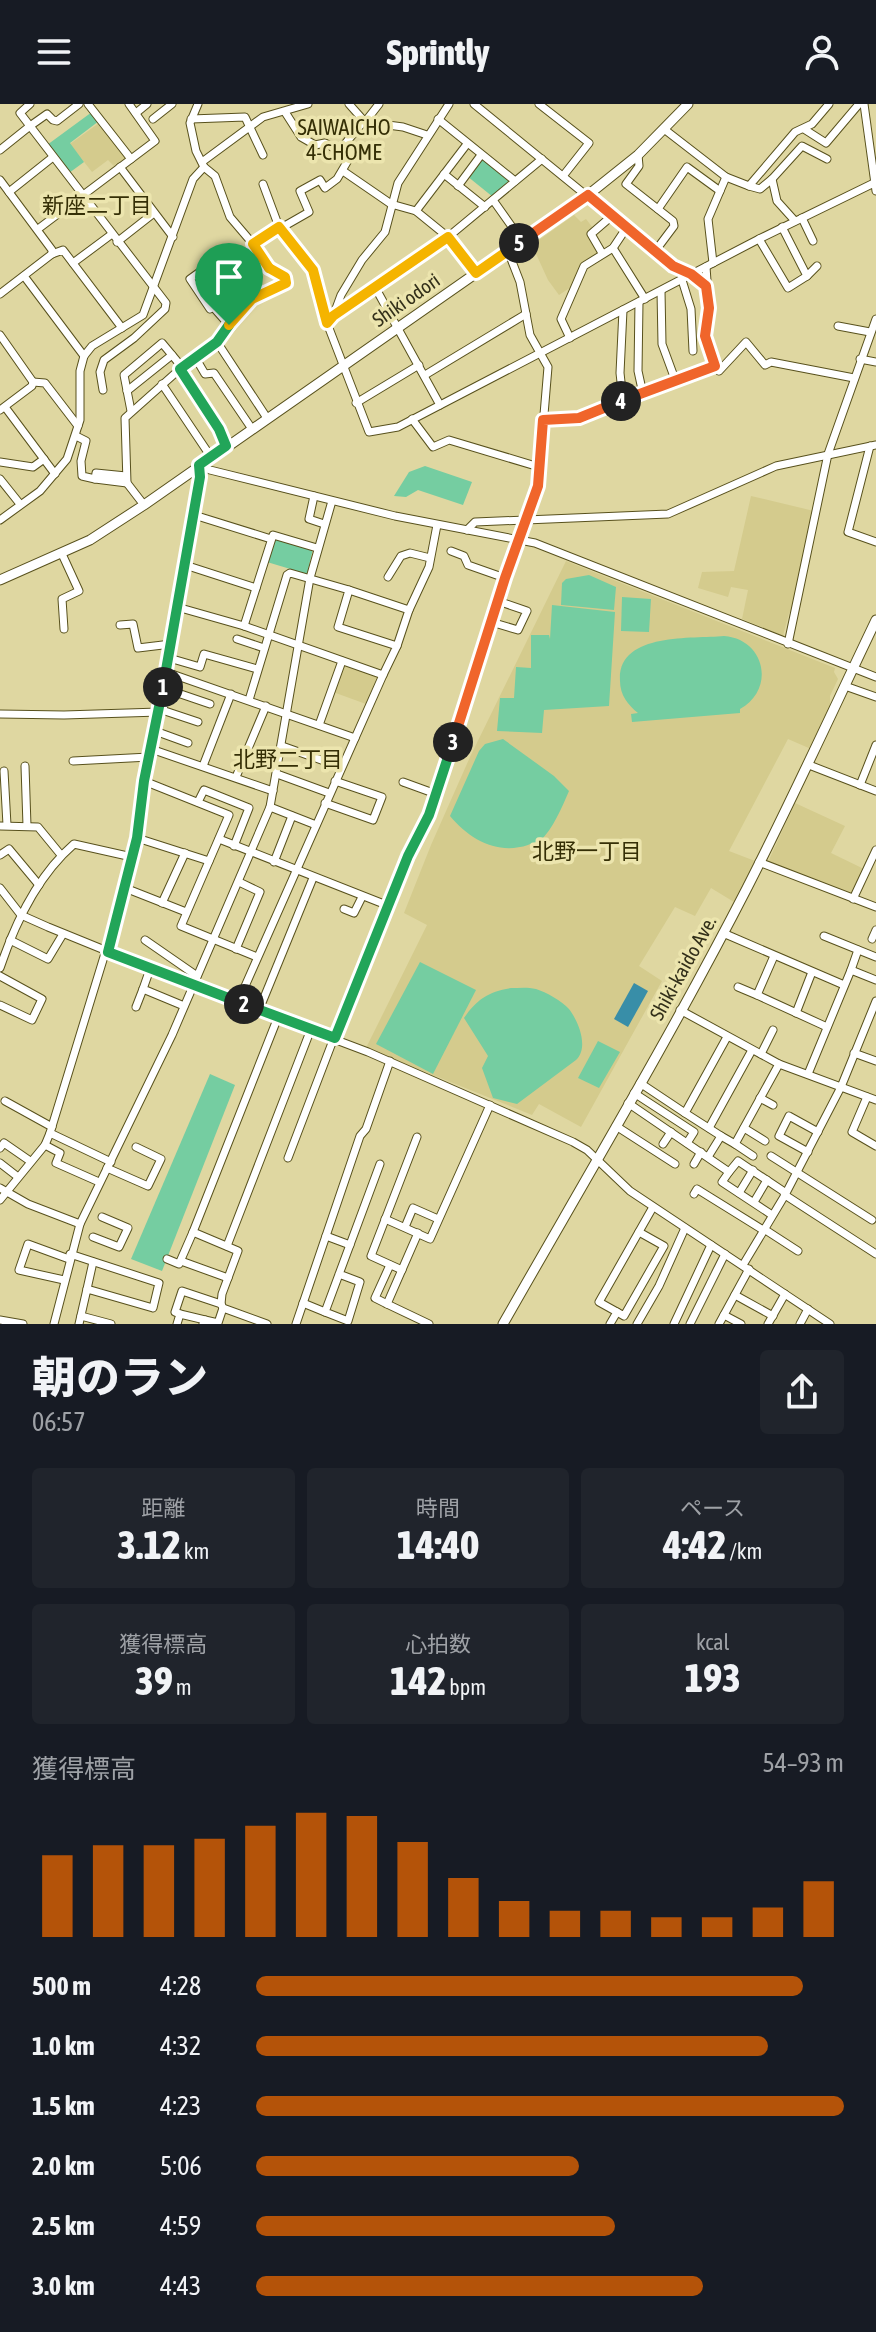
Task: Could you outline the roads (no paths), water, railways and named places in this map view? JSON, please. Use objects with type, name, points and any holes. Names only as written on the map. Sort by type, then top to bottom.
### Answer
[{"type":"main road","name":"Shiki odori","points":[[0,580],[90,540],[144,505],[588,195],[638,155],[688,104]]},
{"type":"main road","name":"Shiki-kaido Ave.","points":[[503,1324],[723,933],[809,765],[876,620]]},
{"type":"street","points":[[30,104],[20,113],[166,303],[165,309],[134,338],[104,360],[100,372],[103,390]]},
{"type":"street","points":[[0,150],[47,114],[57,121],[79,104]]},
{"type":"street","points":[[88,104],[131,159]]},
{"type":"street","points":[[38,229],[155,141],[129,104]]},
{"type":"street","points":[[136,113],[147,104]]},
{"type":"street","points":[[153,119],[172,104]]},
{"type":"street","points":[[0,520],[40,491],[67,459],[78,426],[80,371],[84,356],[92,346],[143,315],[193,179],[203,165],[263,117],[308,104]]},
{"type":"street","points":[[349,104],[365,121],[403,127],[427,135]]},
{"type":"street","points":[[339,151],[379,104]]},
{"type":"street","points":[[330,320],[362,260],[385,232],[398,183],[449,104]]},
{"type":"street","points":[[474,104],[673,266],[706,286]]},
{"type":"street","points":[[539,104],[589,143],[563,176]]},
{"type":"street","points":[[749,186],[795,132],[812,124],[829,104]]},
{"type":"street","points":[[804,129],[826,143],[862,104]]},
{"type":"street","points":[[263,184],[279,227],[313,270],[356,403],[369,432],[398,427],[782,227],[875,185],[862,104]]},
{"type":"street","points":[[144,505],[126,479],[125,418],[181,368],[217,342],[252,299],[286,283],[285,277],[266,265],[230,217],[215,176],[203,165],[194,144],[191,119],[196,105]]},
{"type":"street","points":[[253,244],[309,212],[300,191],[320,180],[325,188],[343,171],[350,157],[325,143],[315,145],[301,137],[285,112]]},
{"type":"street","points":[[191,119],[245,117],[263,155]]},
{"type":"street","points":[[438,119],[515,181]]},
{"type":"street","points":[[664,129],[726,177],[760,189],[802,146],[827,159]]},
{"type":"street","points":[[416,211],[467,144]]},
{"type":"street","points":[[458,186],[481,155]]},
{"type":"street","points":[[626,184],[639,166],[638,155]]},
{"type":"street","points":[[9,192],[53,157]]},
{"type":"street","points":[[330,320],[448,237],[542,159]]},
{"type":"street","points":[[120,167],[173,237]]},
{"type":"street","points":[[658,209],[687,167],[720,191]]},
{"type":"street","points":[[343,171],[391,204],[416,211],[448,237],[476,273]]},
{"type":"street","points":[[444,174],[485,207]]},
{"type":"street","points":[[614,175],[673,221],[674,226],[656,250]]},
{"type":"street","points":[[726,177],[708,219],[710,265],[706,286],[709,308],[705,336],[715,366],[719,371],[746,342],[765,365],[771,362],[854,378]]},
{"type":"street","points":[[772,179],[777,201],[799,219],[813,241]]},
{"type":"street","points":[[0,180],[38,229],[52,254]]},
{"type":"street","points":[[493,200],[522,241]]},
{"type":"street","points":[[117,242],[154,213]]},
{"type":"street","points":[[602,253],[591,234],[613,215]]},
{"type":"street","points":[[570,338],[561,319],[584,266],[613,248],[627,227]]},
{"type":"street","points":[[782,227],[807,276]]},
{"type":"street","points":[[73,263],[112,234]]},
{"type":"street","points":[[759,239],[788,288],[817,266]]},
{"type":"street","points":[[613,248],[642,301],[638,371],[643,394]]},
{"type":"street","points":[[0,294],[52,254],[63,250],[122,328]]},
{"type":"street","points":[[288,1158],[436,794],[505,578],[538,486],[548,367],[530,335],[520,282],[508,251]]},
{"type":"street","points":[[208,266],[190,279],[210,309],[213,307],[229,325]]},
{"type":"street","points":[[24,276],[84,356]]},
{"type":"street","points":[[688,277],[693,351]]},
{"type":"street","points":[[375,287],[440,405]]},
{"type":"street","points":[[661,291],[662,344],[676,382]]},
{"type":"street","points":[[623,310],[620,373],[623,400]]},
{"type":"street","points":[[425,375],[526,314]]},
{"type":"street","points":[[788,644],[828,454],[876,319]]},
{"type":"street","points":[[838,326],[870,332]]},
{"type":"street","points":[[0,335],[33,382]]},
{"type":"street","points":[[217,342],[267,418]]},
{"type":"street","points":[[131,411],[124,375],[162,343],[219,429],[226,446]]},
{"type":"street","points":[[864,348],[876,350]]},
{"type":"street","points":[[127,391],[172,355]]},
{"type":"street","points":[[195,357],[205,374],[214,373],[252,429]]},
{"type":"street","points":[[860,359],[876,362]]},
{"type":"street","points":[[356,403],[419,365]]},
{"type":"street","points":[[543,420],[579,418],[715,366]]},
{"type":"street","points":[[33,382],[45,383],[78,426]]},
{"type":"street","points":[[33,382],[32,386],[2,408],[55,474]]},
{"type":"street","points":[[162,384],[211,457]]},
{"type":"street","points":[[412,419],[433,447],[449,440],[539,467]]},
{"type":"street","points":[[76,436],[86,441],[81,461],[82,476],[95,479],[96,473],[126,479]]},
{"type":"street","points":[[467,530],[475,522],[668,514],[769,469],[873,445],[848,532],[876,542]]},
{"type":"street","points":[[0,462],[33,467],[44,459]]},
{"type":"street","points":[[0,1200],[3,1190],[45,1145],[108,952],[137,838],[144,781],[194,515],[199,465],[332,501],[437,525],[519,539],[566,554],[876,677]]},
{"type":"street","points":[[0,479],[20,504]]},
{"type":"street","points":[[314,496],[309,519],[324,524]]},
{"type":"street","points":[[54,1324],[80,1224],[184,1006],[270,807],[310,578],[332,501]]},
{"type":"street","points":[[194,515],[271,539]]},
{"type":"street","points":[[238,1002],[397,646],[429,567],[437,525]]},
{"type":"street","points":[[244,626],[275,534],[317,548]]},
{"type":"street","points":[[451,551],[464,556],[468,565],[505,578]]},
{"type":"street","points":[[388,577],[401,556],[410,553],[430,558]]},
{"type":"street","points":[[62,554],[79,591],[62,599],[64,629]]},
{"type":"street","points":[[185,565],[256,588]]},
{"type":"street","points":[[249,700],[290,573],[409,610]]},
{"type":"street","points":[[349,590],[338,627],[397,646]]},
{"type":"street","points":[[491,622],[518,630],[527,611],[498,601]]},
{"type":"street","points":[[177,607],[244,626],[383,675]]},
{"type":"street","points":[[120,625],[133,624],[138,648],[171,644]]},
{"type":"street","points":[[237,639],[264,648]]},
{"type":"street","points":[[169,658],[200,667],[204,654],[257,669]]},
{"type":"street","points":[[319,725],[342,661]]},
{"type":"street","points":[[166,672],[355,738]]},
{"type":"street","points":[[845,686],[876,697]]},
{"type":"street","points":[[163,688],[210,704]]},
{"type":"street","points":[[203,766],[231,694]]},
{"type":"street","points":[[236,777],[266,706]]},
{"type":"street","points":[[0,714],[64,715],[159,710],[198,722]]},
{"type":"street","points":[[155,731],[188,743]]},
{"type":"street","points":[[860,785],[876,745]]},
{"type":"street","points":[[282,746],[341,767]]},
{"type":"street","points":[[73,761],[150,753],[203,766],[273,791]]},
{"type":"street","points":[[809,765],[876,791]]},
{"type":"street","points":[[25,766],[27,826]]},
{"type":"street","points":[[4,771],[4,826],[38,827],[61,855]]},
{"type":"street","points":[[277,774],[329,793]]},
{"type":"street","points":[[144,781],[229,815],[181,926],[257,957]]},
{"type":"street","points":[[325,803],[373,820],[382,797],[335,781]]},
{"type":"street","points":[[403,782],[436,794]]},
{"type":"street","points":[[198,802],[204,790],[249,808],[234,846]]},
{"type":"street","points":[[270,807],[316,825]]},
{"type":"street","points":[[274,862],[292,816]]},
{"type":"street","points":[[137,838],[209,861]]},
{"type":"street","points":[[219,839],[389,906]]},
{"type":"street","points":[[0,968],[3,949],[21,915],[61,855],[74,844],[132,857]]},
{"type":"street","points":[[0,855],[9,849],[39,885]]},
{"type":"street","points":[[853,899],[876,850]]},
{"type":"street","points":[[162,903],[185,853]]},
{"type":"street","points":[[759,862],[876,907]]},
{"type":"street","points":[[259,1010],[313,878]]},
{"type":"street","points":[[236,949],[260,892],[239,882]]},
{"type":"street","points":[[0,888],[21,915],[63,934],[335,1038],[573,1142],[653,1207],[828,1323]]},
{"type":"street","points":[[125,888],[186,912]]},
{"type":"street","points":[[344,909],[354,913],[362,897]]},
{"type":"street","points":[[723,933],[844,985]]},
{"type":"street","points":[[10,940],[48,959],[63,934]]},
{"type":"street","points":[[824,936],[876,957]]},
{"type":"street","points":[[145,940],[197,976]]},
{"type":"street","points":[[808,1074],[858,950]]},
{"type":"street","points":[[757,995],[774,956]]},
{"type":"street","points":[[178,980],[186,968]]},
{"type":"street","points":[[136,1007],[150,969]]},
{"type":"street","points":[[851,970],[876,980]]},
{"type":"street","points":[[796,1013],[812,972]]},
{"type":"street","points":[[0,976],[42,999],[32,1020],[0,1005]]},
{"type":"street","points":[[738,987],[827,1027]]},
{"type":"street","points":[[143,989],[184,1006]]},
{"type":"street","points":[[719,1324],[763,1230],[797,1173],[841,1087],[854,1053],[872,1020],[876,1001]]},
{"type":"street","points":[[680,1010],[779,1064],[872,1099],[852,1132],[876,1146]]},
{"type":"street","points":[[167,1259],[179,1264],[181,1261],[278,1017]]},
{"type":"street","points":[[227,1246],[311,1029]]},
{"type":"street","points":[[761,1054],[773,1030]]},
{"type":"street","points":[[685,1113],[727,1037]]},
{"type":"street","points":[[709,1128],[752,1050]]},
{"type":"street","points":[[854,1053],[876,1061]]},
{"type":"street","points":[[296,1324],[360,1136],[366,1129],[390,1061]]},
{"type":"street","points":[[735,1144],[779,1064]]},
{"type":"street","points":[[637,1088],[685,1113],[753,1156]]},
{"type":"street","points":[[637,1088],[694,1132],[687,1143]]},
{"type":"street","points":[[760,1098],[773,1105]]},
{"type":"street","points":[[5,1101],[148,1186],[161,1159],[136,1147]]},
{"type":"street","points":[[628,1103],[729,1172]]},
{"type":"street","points":[[385,1219],[430,1239],[490,1105]]},
{"type":"street","points":[[808,1152],[779,1136],[789,1116],[818,1132]]},
{"type":"street","points":[[616,1126],[675,1164]]},
{"type":"street","points":[[744,1128],[765,1141]]},
{"type":"street","points":[[663,1144],[671,1132]]},
{"type":"street","points":[[694,1164],[721,1136]]},
{"type":"street","points":[[402,1270],[371,1256],[417,1137]]},
{"type":"street","points":[[0,1148],[4,1143],[30,1161]]},
{"type":"street","points":[[45,1145],[60,1153],[56,1163],[99,1182]]},
{"type":"street","points":[[771,1156],[872,1220]]},
{"type":"street","points":[[772,1215],[722,1182],[738,1161],[876,1254]]},
{"type":"street","points":[[0,1163],[18,1177]]},
{"type":"street","points":[[325,1312],[380,1164]]},
{"type":"street","points":[[739,1193],[753,1170]]},
{"type":"street","points":[[754,1202],[767,1180]]},
{"type":"street","points":[[694,1194],[697,1189],[779,1239],[795,1253]]},
{"type":"street","points":[[3,1190],[28,1204],[80,1224]]},
{"type":"street","points":[[639,1232],[664,1246],[624,1316],[599,1302],[653,1207]]},
{"type":"street","points":[[405,1227],[413,1208],[438,1219]]},
{"type":"street","points":[[93,1237],[119,1247],[128,1228],[102,1217]]},
{"type":"street","points":[[637,1324],[659,1286],[685,1228]]},
{"type":"street","points":[[193,1232],[238,1251],[228,1278],[222,1306],[220,1323],[204,1322],[175,1312],[182,1291],[222,1306],[255,1322],[267,1324]]},
{"type":"street","points":[[387,1304],[418,1233]]},
{"type":"street","points":[[326,1236],[350,1245]]},
{"type":"street","points":[[774,1248],[779,1239]]},
{"type":"street","points":[[64,1280],[19,1270],[28,1244],[159,1283],[153,1308],[87,1289]]},
{"type":"street","points":[[674,1324],[711,1245]]},
{"type":"street","points":[[690,1324],[725,1254]]},
{"type":"street","points":[[181,1261],[228,1278]]},
{"type":"street","points":[[93,1262],[80,1320],[111,1324]]},
{"type":"street","points":[[390,1265],[375,1298],[429,1324]]},
{"type":"street","points":[[303,1303],[348,1321],[360,1282],[339,1274]]},
{"type":"street","points":[[735,1295],[770,1320],[785,1294]]},
{"type":"street","points":[[800,1324],[808,1309]]},
{"type":"street","points":[[610,1324],[617,1312]]},
{"type":"street","points":[[177,1324],[180,1314]]},
{"type":"street","points":[[724,1315],[741,1324]]},
{"type":"street","points":[[0,1320],[23,1324]]},
{"type":"water","points":[[634,983],[648,991],[628,1027],[614,1019]]},
{"type":"district","name":"SAIWAICHO 4-CHOME","points":[[344,140]]},
{"type":"district","name":"新座二丁目","points":[[97,205]]},
{"type":"district","name":"北野二丁目","points":[[288,759]]},
{"type":"district","name":"北野一丁目","points":[[587,851]]}]
